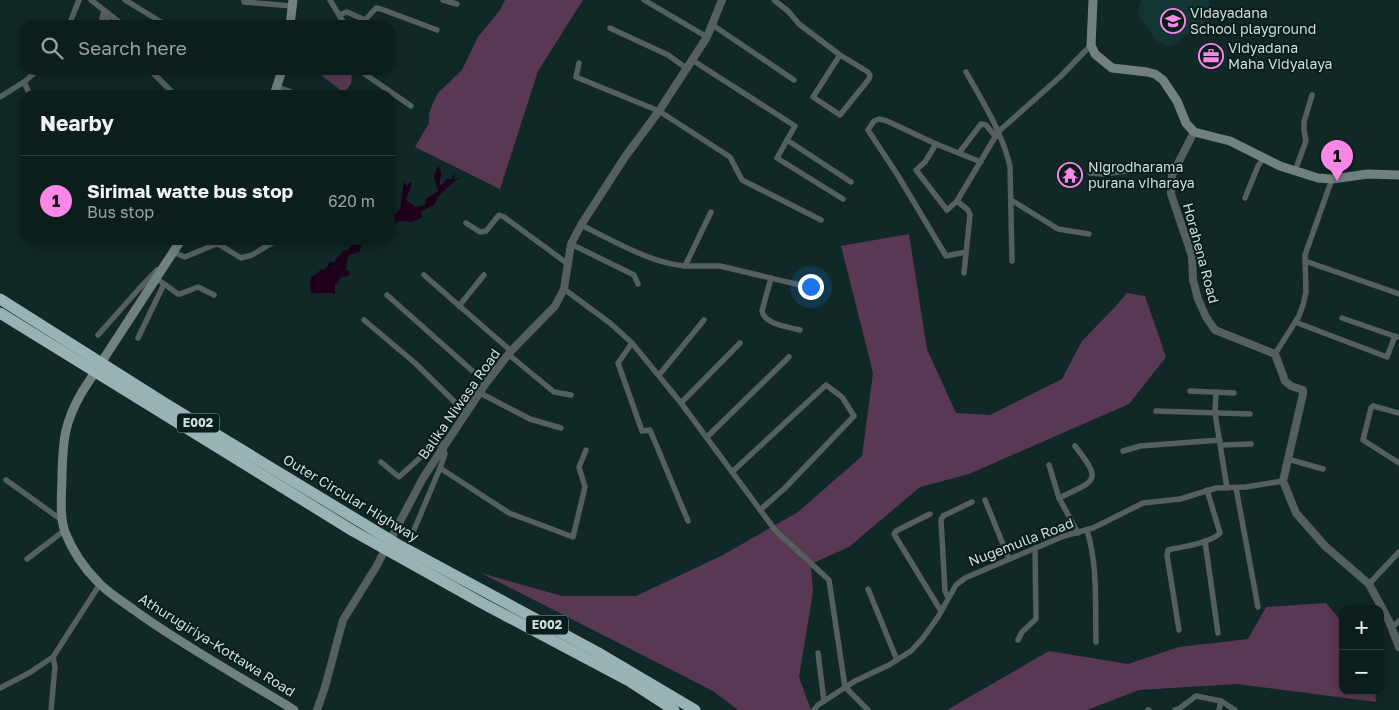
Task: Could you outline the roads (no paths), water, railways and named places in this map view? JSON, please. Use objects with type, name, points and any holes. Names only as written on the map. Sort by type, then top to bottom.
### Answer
[{"type":"highway","name":"Outer Circular Highway","points":[[0,299],[166,404],[397,544],[597,652],[695,710]]},
{"type":"highway","name":"Outer Circular Highway","points":[[0,313],[360,535],[628,681],[674,710]]},
{"type":"main road","points":[[1093,0],[1091,45],[1095,54],[1112,68],[1147,72],[1155,74],[1163,80],[1177,101],[1186,122],[1194,132],[1230,141],[1280,166],[1318,178],[1332,179],[1368,174],[1399,175]]},
{"type":"main road","points":[[291,20],[293,3]]},
{"type":"main road","points":[[276,90],[281,75]]},
{"type":"main road","name":"Athurugiriya-Kottawa Road","points":[[178,245],[82,392],[69,416],[65,432],[62,482],[65,530],[75,553],[100,584],[190,648],[294,710]]},
{"type":"street","points":[[71,20],[78,0]]},
{"type":"street","points":[[91,0],[112,20]]},
{"type":"street","points":[[125,0],[158,20]]},
{"type":"street","points":[[244,0],[244,2],[293,3]]},
{"type":"street","points":[[330,0],[342,20]]},
{"type":"street","points":[[444,0],[457,4]]},
{"type":"street","points":[[644,0],[707,37]]},
{"type":"street","name":"Balika Niwasa Road","points":[[317,710],[343,620],[376,567],[423,478],[486,383],[510,353],[555,306],[564,288],[571,244],[581,225],[707,37],[722,0]]},
{"type":"street","points":[[774,0],[788,11],[799,24],[870,75],[840,115],[813,97],[840,55]]},
{"type":"street","points":[[339,15],[347,12],[365,20],[376,8],[437,30]]},
{"type":"street","points":[[101,20],[102,11]]},
{"type":"street","points":[[102,11],[116,20]]},
{"type":"street","points":[[711,24],[794,80]]},
{"type":"street","points":[[610,28],[668,55],[686,68]]},
{"type":"street","points":[[936,144],[925,162],[916,170],[947,210],[957,201],[997,134],[1061,76],[1091,45]]},
{"type":"street","points":[[692,60],[795,126],[777,158],[843,199]]},
{"type":"street","points":[[579,63],[576,77],[659,111],[730,157],[742,180],[821,220]]},
{"type":"street","points":[[966,72],[988,110],[1007,153],[1010,166],[1012,262]]},
{"type":"street","points":[[0,97],[32,75]]},
{"type":"street","points":[[155,75],[170,90]]},
{"type":"street","points":[[366,75],[388,90]]},
{"type":"street","points":[[24,82],[28,90]]},
{"type":"street","points":[[395,95],[411,106]]},
{"type":"street","points":[[1295,171],[1306,140],[1304,122],[1312,95]]},
{"type":"street","points":[[966,252],[946,256],[868,130],[874,120],[887,121],[981,162]]},
{"type":"street","points":[[959,153],[981,124],[986,125],[997,134]]},
{"type":"street","name":"Horahena Road","points":[[1194,132],[1172,174],[1172,194],[1192,256],[1193,280],[1198,298],[1206,317],[1216,330],[1274,354]]},
{"type":"street","points":[[787,140],[851,182]]},
{"type":"street","points":[[1245,198],[1258,166],[1264,157]]},
{"type":"street","points":[[1090,173],[1102,174],[1154,168],[1174,171]]},
{"type":"street","points":[[1332,179],[1305,255],[1306,292],[1303,305],[1295,322],[1274,354],[1285,381],[1290,386],[1303,390],[1283,481],[1296,513],[1326,546],[1369,584],[1392,628],[1399,647]]},
{"type":"street","points":[[1011,200],[1058,229],[1089,234]]},
{"type":"street","points":[[957,201],[968,210],[970,215],[964,273]]},
{"type":"street","points":[[686,266],[712,212]]},
{"type":"street","points":[[466,223],[480,232],[486,231],[499,215],[504,217],[568,264]]},
{"type":"street","points":[[581,225],[635,251],[676,265],[720,266],[817,289]]},
{"type":"street","points":[[571,244],[634,275],[638,284]]},
{"type":"street","points":[[173,252],[185,257],[214,245]]},
{"type":"street","points":[[220,245],[241,258],[269,245]]},
{"type":"street","points":[[1305,261],[1399,294]]},
{"type":"street","points":[[98,336],[138,290],[166,262]]},
{"type":"street","points":[[459,306],[484,275]]},
{"type":"street","points":[[424,276],[554,392],[571,395]]},
{"type":"street","points":[[156,278],[180,294],[198,287],[214,295]]},
{"type":"street","points":[[771,278],[762,311],[763,315],[770,321],[800,330]]},
{"type":"street","points":[[138,338],[164,284]]},
{"type":"street","points":[[564,288],[610,323],[632,344],[681,403],[775,530],[829,580],[845,688],[868,710]]},
{"type":"street","points":[[387,295],[486,383]]},
{"type":"street","points":[[1295,322],[1387,357],[1397,337],[1342,318]]},
{"type":"street","points":[[364,320],[415,363],[467,414]]},
{"type":"street","points":[[659,375],[704,320]]},
{"type":"street","points":[[681,403],[740,343]]},
{"type":"street","points":[[632,344],[618,363],[642,431],[650,430],[688,521]]},
{"type":"street","points":[[707,437],[789,357]]},
{"type":"street","points":[[732,472],[826,384],[842,397],[854,416],[784,489],[760,510]]},
{"type":"street","points":[[1190,390],[1234,393]]},
{"type":"street","points":[[1216,392],[1215,413],[1227,488]]},
{"type":"street","points":[[480,393],[530,419],[561,428]]},
{"type":"street","points":[[1399,413],[1373,406],[1363,440],[1399,462]]},
{"type":"street","points":[[1156,411],[1250,414]]},
{"type":"street","points":[[1123,451],[1140,446],[1220,442],[1251,444]]},
{"type":"street","points":[[382,462],[399,477],[434,445],[445,444],[445,454],[440,468],[414,530]]},
{"type":"street","points":[[1058,498],[1088,484],[1092,479],[1089,465],[1074,446]]},
{"type":"street","points":[[440,468],[509,513],[573,537],[584,487],[580,467],[586,450]]},
{"type":"street","points":[[1288,459],[1323,469]]},
{"type":"street","points":[[1049,465],[1058,498],[1078,533]]},
{"type":"street","points":[[6,480],[63,520]]},
{"type":"street","name":"Nugemulla Road","points":[[814,710],[824,701],[845,688],[911,651],[923,638],[956,585],[965,578],[1064,536],[1093,528],[1143,503],[1180,499],[1207,490],[1283,481]]},
{"type":"street","points":[[1236,488],[1258,607]]},
{"type":"street","points":[[1179,630],[1167,555],[1168,550],[1205,541],[1220,533],[1207,490]]},
{"type":"street","points":[[985,500],[1010,559]]},
{"type":"street","points":[[948,597],[945,591],[941,520],[943,516],[972,502]]},
{"type":"street","points":[[930,514],[896,531],[894,534],[941,611]]},
{"type":"street","points":[[27,558],[65,530]]},
{"type":"street","points":[[1087,530],[1094,567],[1096,642]]},
{"type":"street","points":[[1205,541],[1218,633]]},
{"type":"street","points":[[1018,640],[1022,632],[1036,619],[1035,548]]},
{"type":"street","points":[[1369,584],[1399,552]]},
{"type":"street","points":[[0,688],[29,673],[53,657],[100,584]]},
{"type":"street","points":[[868,589],[897,660]]},
{"type":"street","points":[[1392,628],[1399,621]]},
{"type":"street","points":[[818,653],[824,701]]},
{"type":"street","points":[[51,710],[55,667],[53,657]]},
{"type":"street","points":[[1175,710],[1196,696],[1221,701],[1235,710]]},
{"type":"street","points":[[1219,710],[1221,701]]},
{"type":"street","points":[[1186,710],[1188,703]]},
{"type":"place","name":"Vidayadana School playground","points":[[1173,21]]},
{"type":"place","name":"Vidyadana Maha Vidyalaya","points":[[1211,56]]},
{"type":"place","name":"Nigrodharama purana viharaya","points":[[1070,175]]},
{"type":"place","name":"Sirimal watte bus stop","points":[[1337,181]]}]
